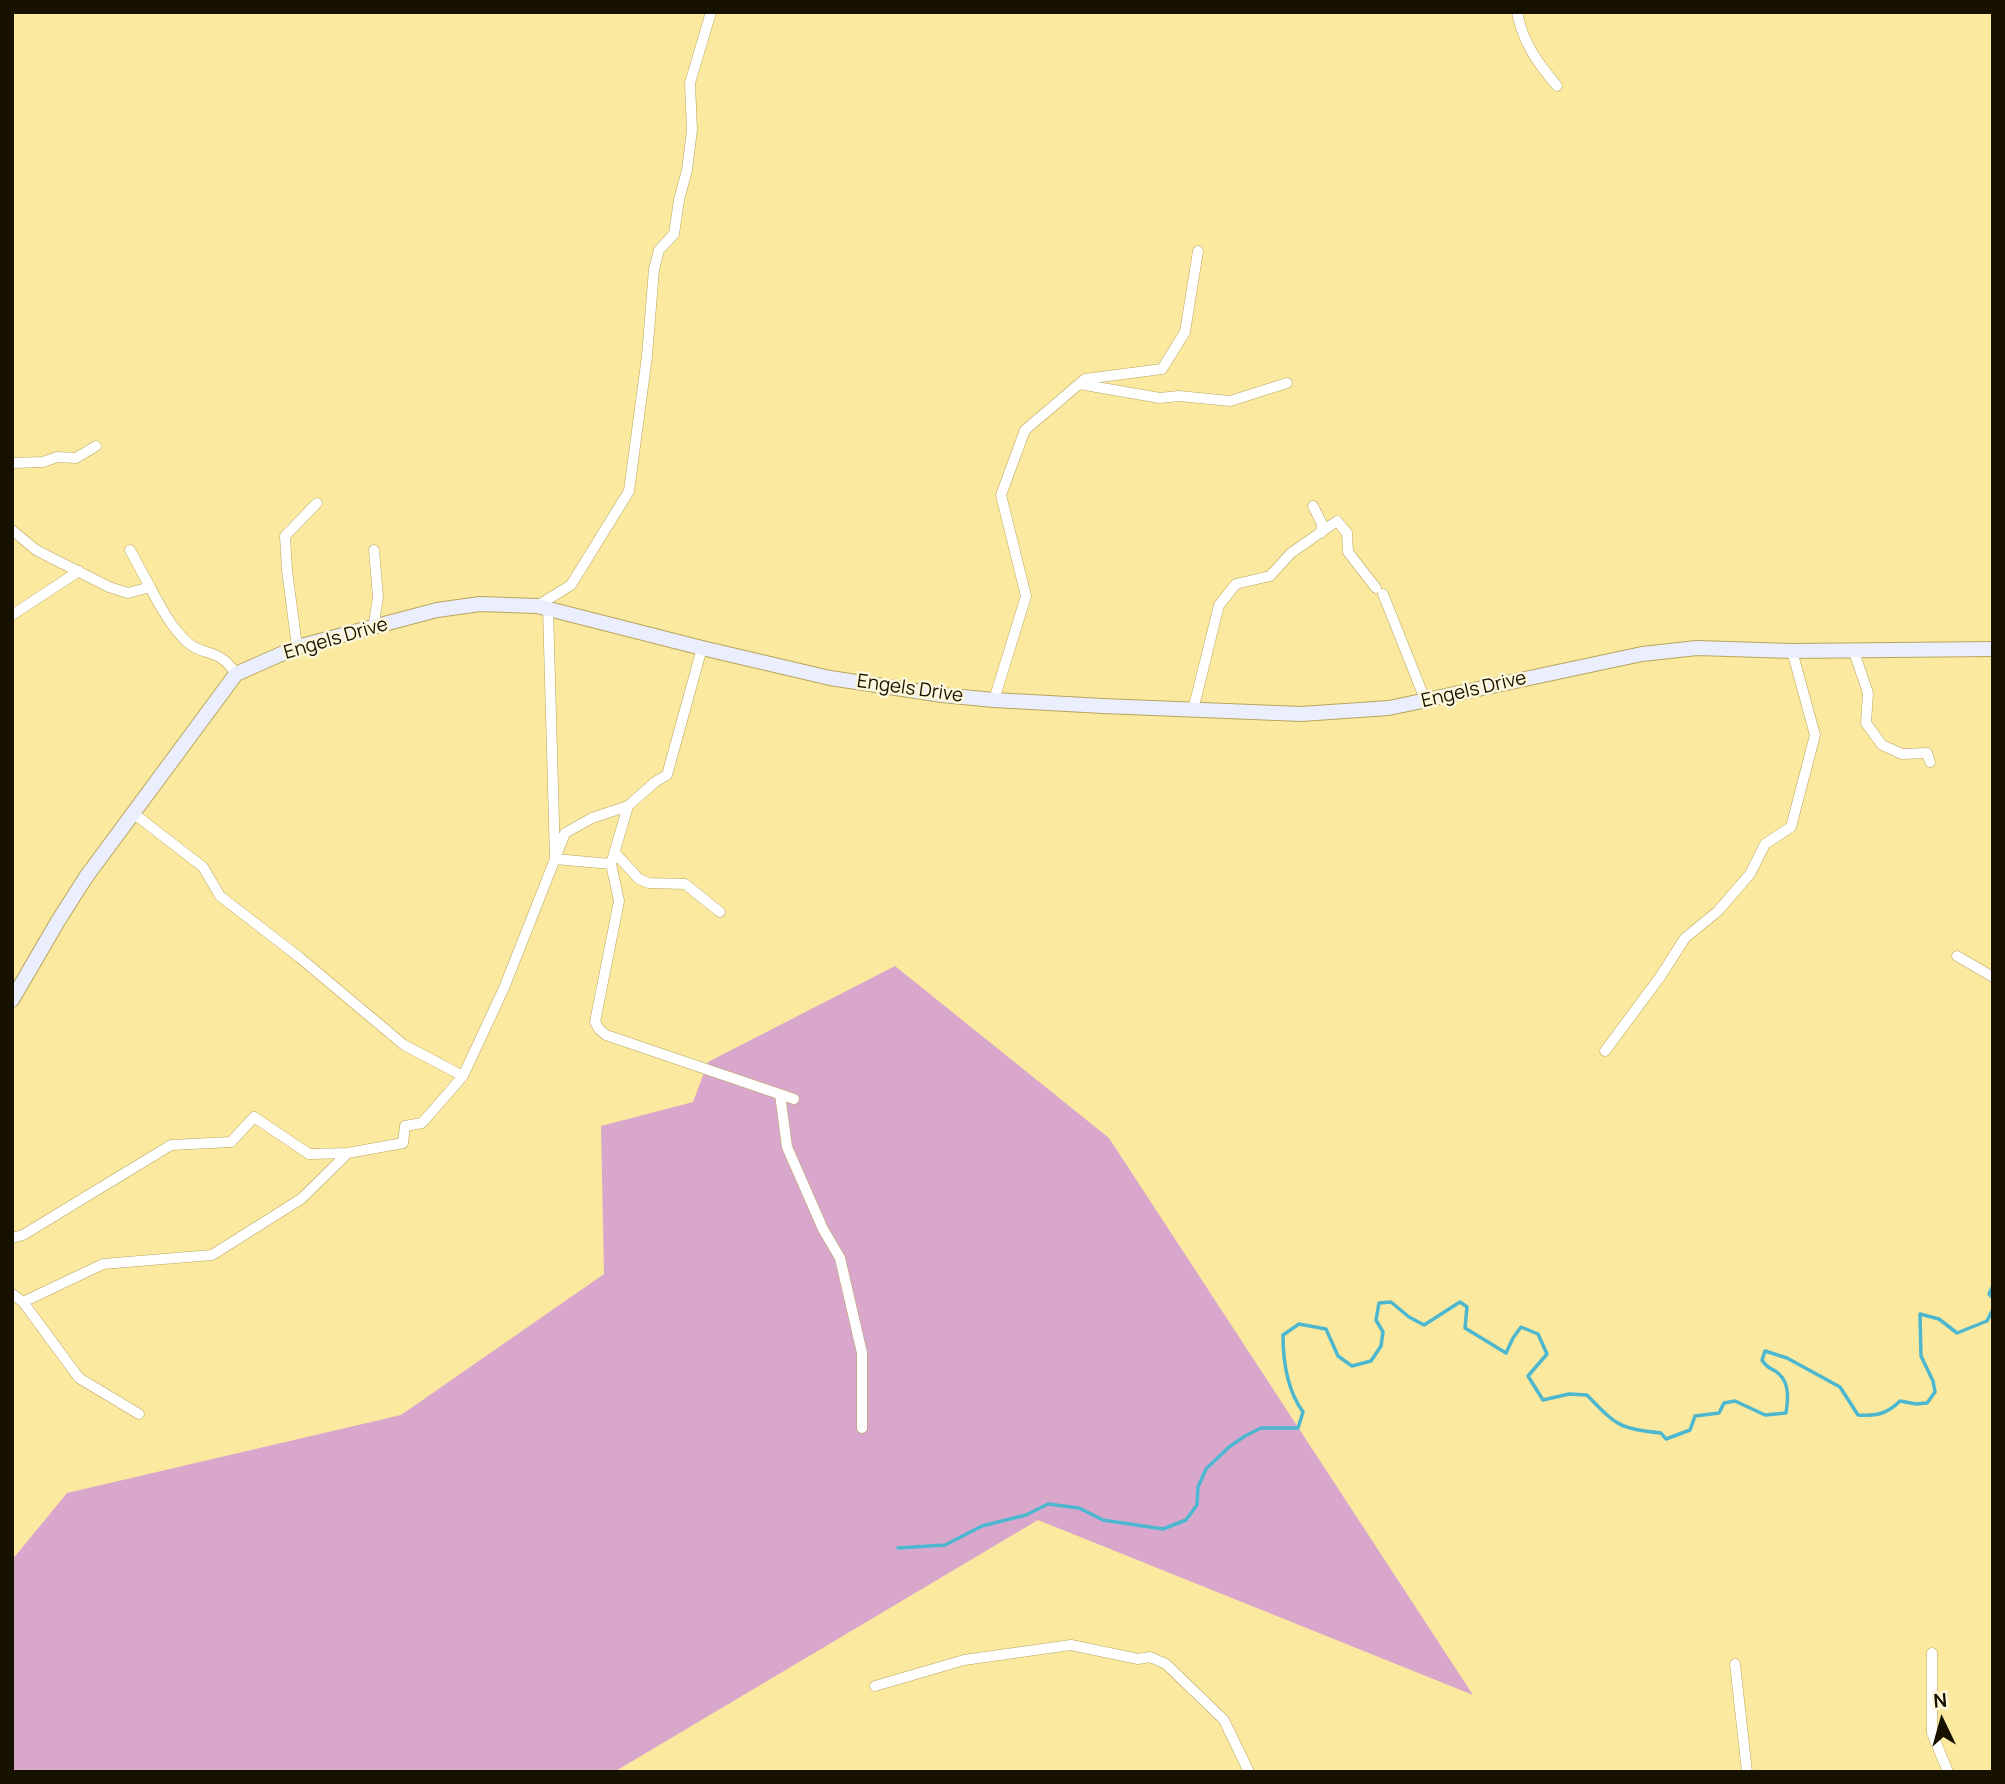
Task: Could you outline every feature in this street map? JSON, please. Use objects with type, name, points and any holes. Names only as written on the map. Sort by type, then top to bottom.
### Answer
[{"type":"street","points":[[555,859],[543,607],[571,585],[629,491],[647,356],[654,269],[659,250],[674,234],[690,144],[690,83],[711,12]]},
{"type":"street","points":[[1517,12],[1520,28],[1534,58],[1558,86]]},
{"type":"street","points":[[995,700],[1027,596],[1001,495],[1025,430],[1085,379],[1162,369],[1185,332],[1199,251]]},
{"type":"street","points":[[1079,384],[1160,398],[1230,401],[1287,383]]},
{"type":"street","points":[[12,463],[43,462],[57,457],[76,458],[96,446]]},
{"type":"street","points":[[297,646],[285,536],[317,503]]},
{"type":"street","points":[[1313,506],[1322,524],[1321,533]]},
{"type":"street","points":[[1193,710],[1219,605],[1236,584],[1269,576],[1292,553],[1337,521],[1347,533],[1348,552],[1380,591],[1400,632],[1426,702]]},
{"type":"street","points":[[12,530],[36,550],[128,593],[150,587]]},
{"type":"street","points":[[130,550],[161,609],[188,644],[218,655],[229,663],[236,674]]},
{"type":"street","points":[[373,628],[378,597],[374,550]]},
{"type":"street","points":[[12,615],[79,571]]},
{"type":"street","name":"Engels Drive","points":[[12,1000],[58,920],[236,674],[297,646],[447,609],[480,604],[543,607],[830,678],[901,690],[995,700],[1301,714],[1356,712],[1426,702],[1642,654],[1697,648],[1792,651],[1993,649]]},
{"type":"street","points":[[12,1238],[23,1235],[171,1145],[231,1142],[254,1116],[309,1154],[348,1153],[403,1143],[405,1126],[422,1123],[463,1076],[504,988],[565,834],[592,818],[628,806],[654,782],[667,775],[702,648]]},
{"type":"street","points":[[1853,649],[1868,693],[1866,723],[1882,745],[1902,754],[1927,753],[1930,762]]},
{"type":"street","points":[[1605,1051],[1660,977],[1685,938],[1718,911],[1750,874],[1765,844],[1791,827],[1815,735],[1792,651]]},
{"type":"street","points":[[628,806],[614,859],[620,901],[595,1022],[606,1035],[794,1099]]},
{"type":"street","points":[[133,813],[203,867],[220,895],[404,1045],[463,1076]]},
{"type":"street","points":[[555,859],[614,859],[639,879],[649,883],[685,884],[720,912]]},
{"type":"street","points":[[1957,956],[1993,977]]},
{"type":"street","points":[[780,1094],[787,1147],[823,1229],[840,1258],[862,1353],[862,1428]]},
{"type":"street","points":[[23,1302],[103,1264],[212,1255],[301,1199],[348,1153]]},
{"type":"street","points":[[12,1294],[23,1302],[79,1378],[139,1414]]},
{"type":"street","points":[[875,1686],[964,1660],[1071,1645],[1138,1659],[1150,1657],[1166,1664],[1224,1720],[1249,1772]]},
{"type":"street","points":[[1932,1653],[1932,1733],[1948,1772]]},
{"type":"street","points":[[1735,1664],[1747,1772]]},
{"type":"shaded area","points":[[895,966],[1109,1138],[1473,1695],[1038,1520],[614,1772],[12,1772],[12,1560],[67,1493],[401,1415],[604,1274],[601,1126],[693,1102],[708,1062]]},
{"type":"waterway","points":[[1993,1286],[1989,1294],[1993,1298]]},
{"type":"waterway","points":[[898,1548],[945,1545],[982,1526],[1026,1515],[1048,1504],[1079,1508],[1103,1520],[1163,1529],[1186,1520],[1197,1505],[1198,1487],[1206,1469],[1229,1447],[1261,1428],[1298,1428],[1303,1412],[1293,1395],[1287,1376],[1283,1335],[1299,1324],[1326,1329],[1338,1356],[1352,1366],[1371,1361],[1381,1346],[1383,1332],[1376,1320],[1379,1303],[1391,1302],[1424,1325],[1460,1302],[1467,1307],[1465,1328],[1506,1353],[1521,1327],[1538,1334],[1547,1354],[1528,1376],[1543,1400],[1569,1394],[1587,1395],[1619,1424],[1661,1433],[1666,1439],[1690,1430],[1695,1416],[1719,1413],[1724,1403],[1735,1401],[1765,1415],[1786,1413],[1787,1387],[1783,1378],[1762,1360],[1765,1351],[1787,1358],[1840,1387],[1858,1415],[1881,1413],[1900,1401],[1927,1403],[1935,1392],[1933,1381],[1921,1356],[1920,1314],[1939,1319],[1957,1333],[1987,1321],[1993,1309]]}]
